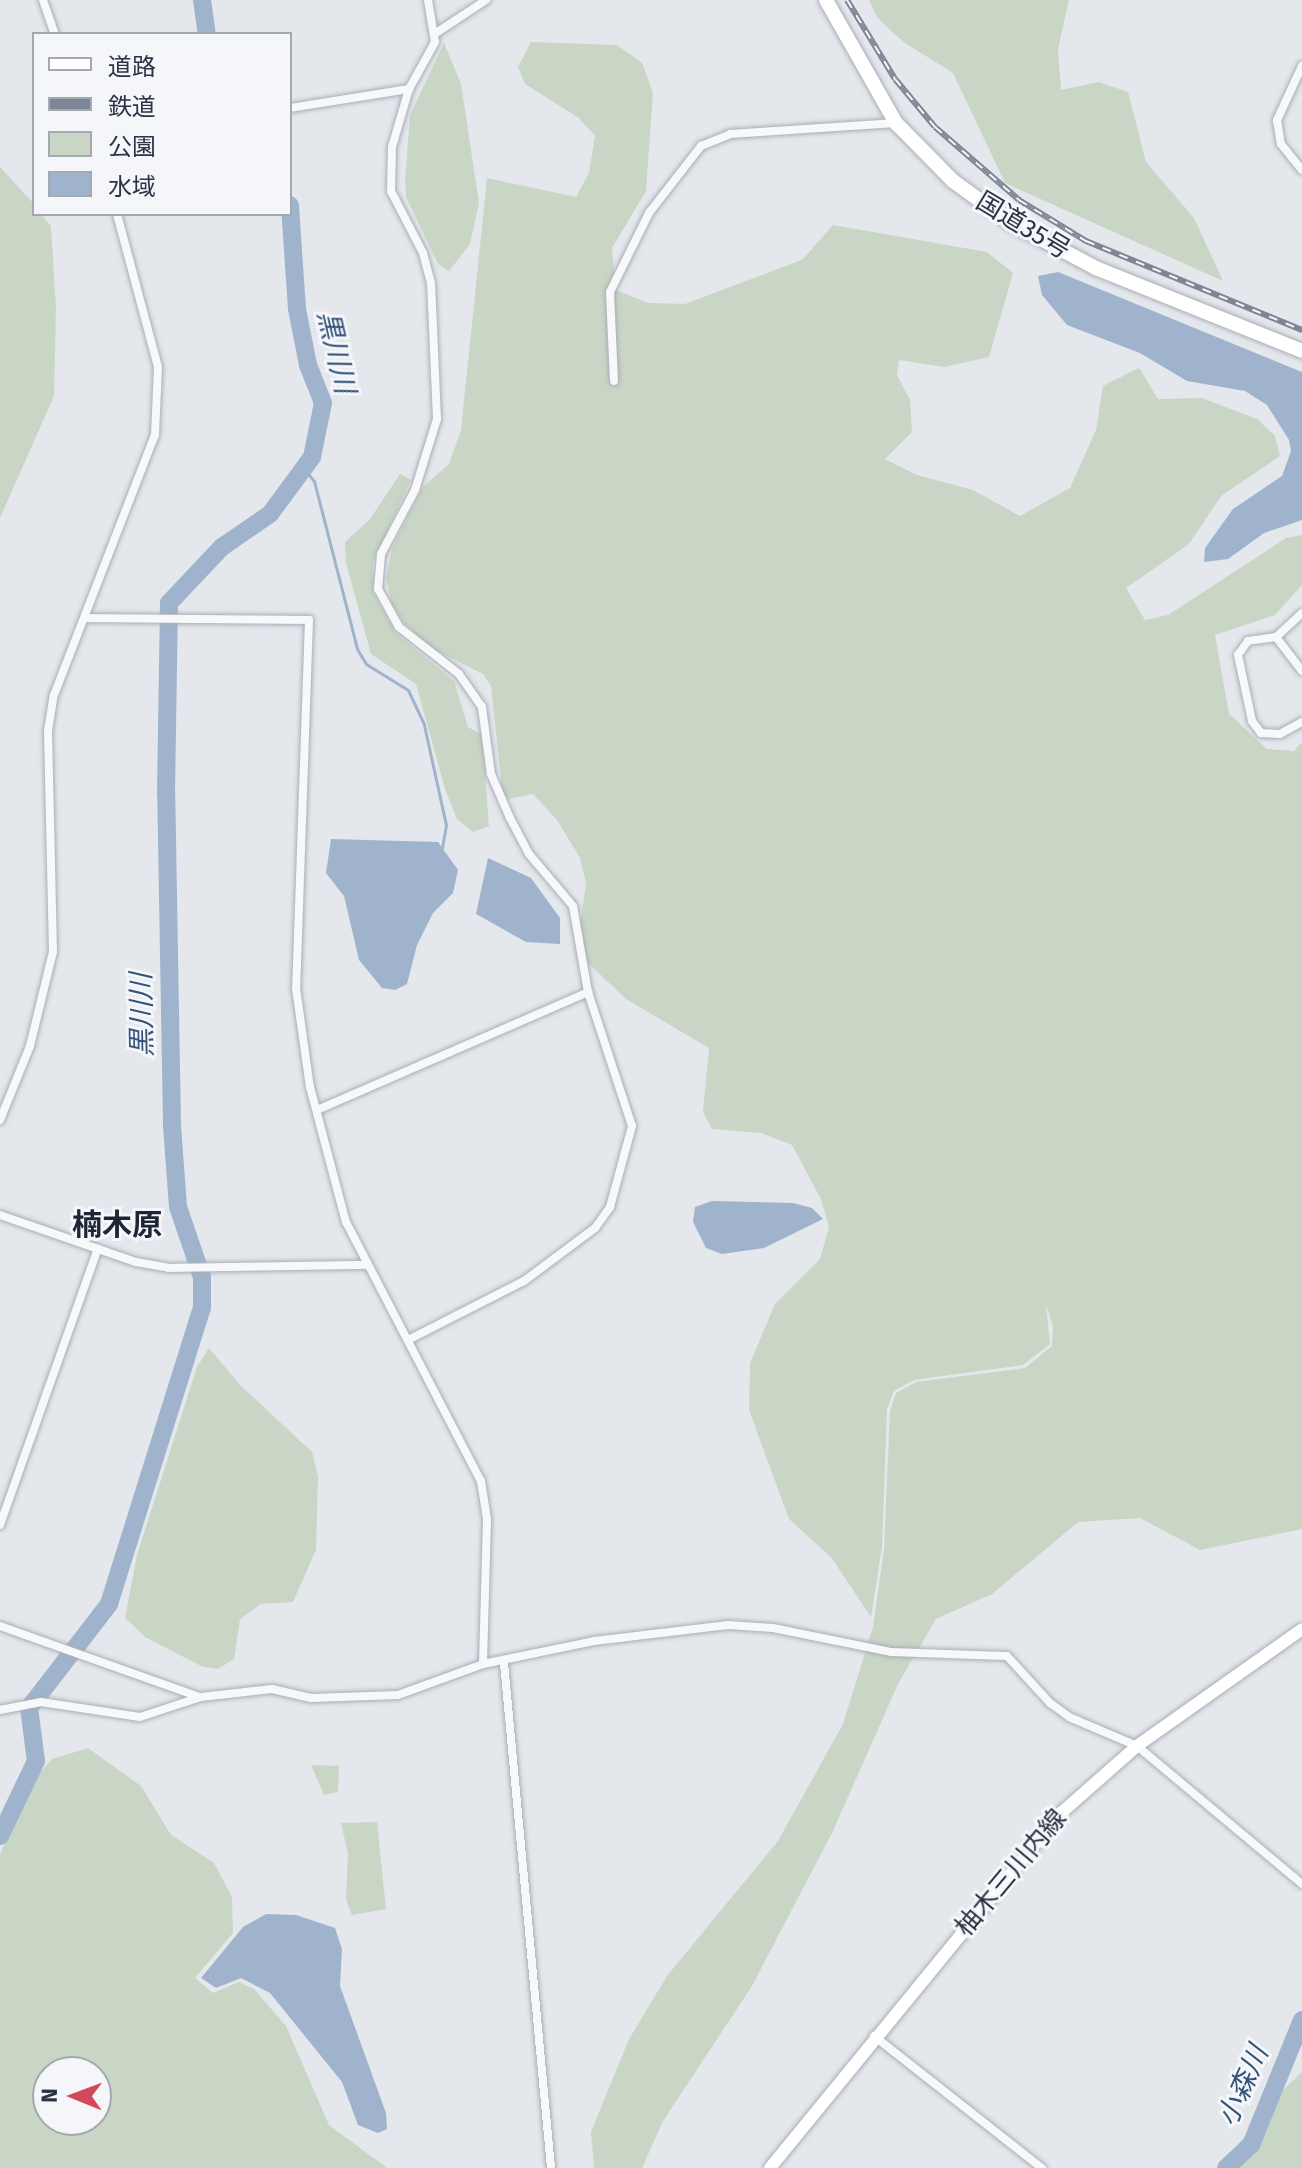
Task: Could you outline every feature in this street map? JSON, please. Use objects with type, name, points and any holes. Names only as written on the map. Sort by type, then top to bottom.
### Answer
[{"type":"highway","name":"国道35号","points":[[826,0],[896,123],[953,181],[1022,229],[1096,268],[1302,351]]},
{"type":"main road","name":"柚木三川内線","points":[[770,2168],[874,2036],[1061,1813],[1137,1746],[1302,1629]]},
{"type":"street","points":[[43,0],[54,32]]},
{"type":"street","points":[[428,0],[435,34]]},
{"type":"street","points":[[410,1339],[524,1281],[595,1228],[610,1207],[632,1126],[588,992],[573,906],[529,854],[510,818],[491,774],[482,707],[459,674],[399,627],[378,589],[381,554],[415,490],[437,419],[431,283],[423,253],[391,191],[392,147],[409,89],[435,34],[486,0]]},
{"type":"street","points":[[1302,66],[1277,120],[1281,144],[1302,170]]},
{"type":"street","points":[[292,108],[409,89]]},
{"type":"street","points":[[614,381],[610,292],[649,213],[701,146],[743,133],[896,123]]},
{"type":"street","points":[[0,1120],[30,1046],[53,952],[48,731],[54,695],[144,468],[159,396],[150,323],[118,216]]},
{"type":"street","points":[[1302,613],[1276,637],[1248,641],[1238,655],[1252,721],[1269,736],[1302,722]]},
{"type":"street","points":[[85,618],[309,620],[296,988],[317,1110],[346,1222],[410,1339],[485,1495],[483,1664]]},
{"type":"street","points":[[1276,637],[1302,671]]},
{"type":"street","points":[[317,1110],[588,992]]},
{"type":"street","points":[[0,1215],[98,1249],[169,1268],[368,1265]]},
{"type":"street","points":[[0,1525],[98,1249]]},
{"type":"street","points":[[0,1710],[41,1702],[140,1717],[201,1697],[272,1689],[311,1698],[384,1697],[483,1664],[504,1663],[594,1641],[728,1625],[773,1628],[891,1652],[1007,1656],[1069,1717],[1137,1746],[1302,1884]]},
{"type":"street","points":[[0,1626],[201,1697]]},
{"type":"street","points":[[504,1663],[551,2168]]},
{"type":"street","points":[[874,2036],[1042,2168]]},
{"type":"green space","points":[[869,0],[1069,0],[1058,49],[1061,90],[1099,82],[1128,92],[1146,162],[1194,218],[1223,281],[1005,183],[953,73],[902,41],[877,17]]},
{"type":"green space","points":[[531,42],[617,45],[642,63],[653,93],[646,191],[612,248],[616,290],[648,303],[685,304],[802,260],[833,225],[987,252],[1013,273],[989,357],[944,367],[899,360],[897,375],[910,400],[912,432],[885,459],[917,475],[973,490],[1020,516],[1070,488],[1096,430],[1103,386],[1139,368],[1158,399],[1202,398],[1257,419],[1275,436],[1280,456],[1221,496],[1189,544],[1126,588],[1145,620],[1168,615],[1286,538],[1302,535],[1302,585],[1275,615],[1215,635],[1229,714],[1267,749],[1294,751],[1302,742],[1302,1529],[1200,1550],[1140,1518],[1078,1522],[992,1594],[936,1619],[898,1684],[833,1831],[752,1986],[663,2121],[642,2168],[594,2168],[591,2132],[629,2039],[667,1976],[778,1841],[843,1724],[873,1627],[884,1549],[890,1411],[896,1393],[916,1382],[1025,1368],[1052,1346],[1053,1326],[1046,1305],[1050,1344],[1023,1365],[914,1380],[894,1391],[887,1409],[882,1547],[871,1617],[831,1557],[789,1519],[749,1410],[750,1363],[775,1304],[820,1259],[829,1227],[821,1199],[792,1145],[761,1133],[712,1129],[703,1112],[709,1048],[626,999],[585,960],[580,926],[586,883],[580,858],[557,820],[533,794],[508,799],[502,789],[491,686],[483,674],[429,647],[404,623],[392,604],[386,578],[392,548],[423,487],[449,464],[461,430],[487,178],[576,197],[589,173],[595,136],[579,118],[525,84],[518,67]]},
{"type":"green space","points":[[444,43],[461,84],[479,203],[470,244],[449,271],[438,264],[406,197],[405,181],[410,115]]},
{"type":"green space","points":[[0,167],[32,202],[32,216],[43,216],[51,226],[56,308],[54,396],[0,518]]},
{"type":"green space","points":[[400,474],[411,480],[373,561],[373,593],[396,633],[454,681],[468,727],[482,735],[489,826],[473,832],[457,819],[445,789],[416,684],[371,654],[346,563],[345,542],[370,519]]},
{"type":"green space","points":[[209,1348],[240,1385],[312,1452],[318,1477],[316,1550],[293,1602],[261,1604],[240,1619],[234,1659],[218,1669],[203,1667],[145,1637],[125,1618],[137,1555],[197,1367]]},
{"type":"green space","points":[[88,1748],[141,1786],[171,1835],[214,1863],[232,1897],[233,1933],[195,1978],[213,1993],[239,1982],[254,1989],[286,2026],[329,2125],[387,2168],[0,2168],[0,1855],[26,1788],[52,1759]]},
{"type":"green space","points":[[311,1765],[339,1766],[338,1792],[324,1795]]},
{"type":"green space","points":[[377,1822],[386,1909],[352,1915],[346,1900],[348,1854],[341,1823]]},
{"type":"green space","points":[[1302,2072],[1302,2168],[1219,2168],[1286,2087]]},
{"type":"water","points":[[1058,272],[1302,372],[1302,520],[1264,533],[1228,559],[1204,562],[1205,548],[1233,509],[1282,476],[1291,451],[1289,440],[1267,405],[1245,391],[1187,381],[1140,353],[1067,325],[1042,295],[1038,276]]},
{"type":"water","points":[[331,839],[438,842],[458,870],[453,893],[433,913],[417,945],[407,984],[395,990],[382,988],[359,960],[344,896],[326,873]]},
{"type":"water","points":[[488,858],[531,878],[560,918],[560,944],[526,942],[476,914]]},
{"type":"water","points":[[712,1201],[793,1203],[812,1208],[823,1219],[764,1248],[722,1254],[706,1248],[693,1222],[695,1207]]},
{"type":"water","points":[[266,1914],[296,1915],[335,1928],[342,1949],[340,1986],[386,2113],[387,2129],[378,2133],[358,2125],[342,2082],[270,1993],[241,1978],[216,1988],[201,1978],[243,1927]]},
{"type":"waterway","name":"黒川川","points":[[202,0],[207,32]]},
{"type":"waterway","name":"黒川川","points":[[0,1836],[36,1761],[29,1708],[109,1604],[202,1308],[202,1277],[178,1207],[172,1125],[166,793],[169,603],[222,547],[270,514],[312,457],[323,403],[308,365],[297,309],[291,216]]},
{"type":"waterway","points":[[305,470],[314,481],[357,649],[366,664],[408,690],[424,725],[446,825],[442,848]]},
{"type":"waterway","name":"小森川","points":[[1226,2168],[1251,2145],[1302,2020]]},
{"type":"railway","points":[[847,0],[895,79],[935,127],[1019,200],[1086,241],[1302,330]]},
{"type":"district","name":"楠木原","points":[[117,1225]]}]
